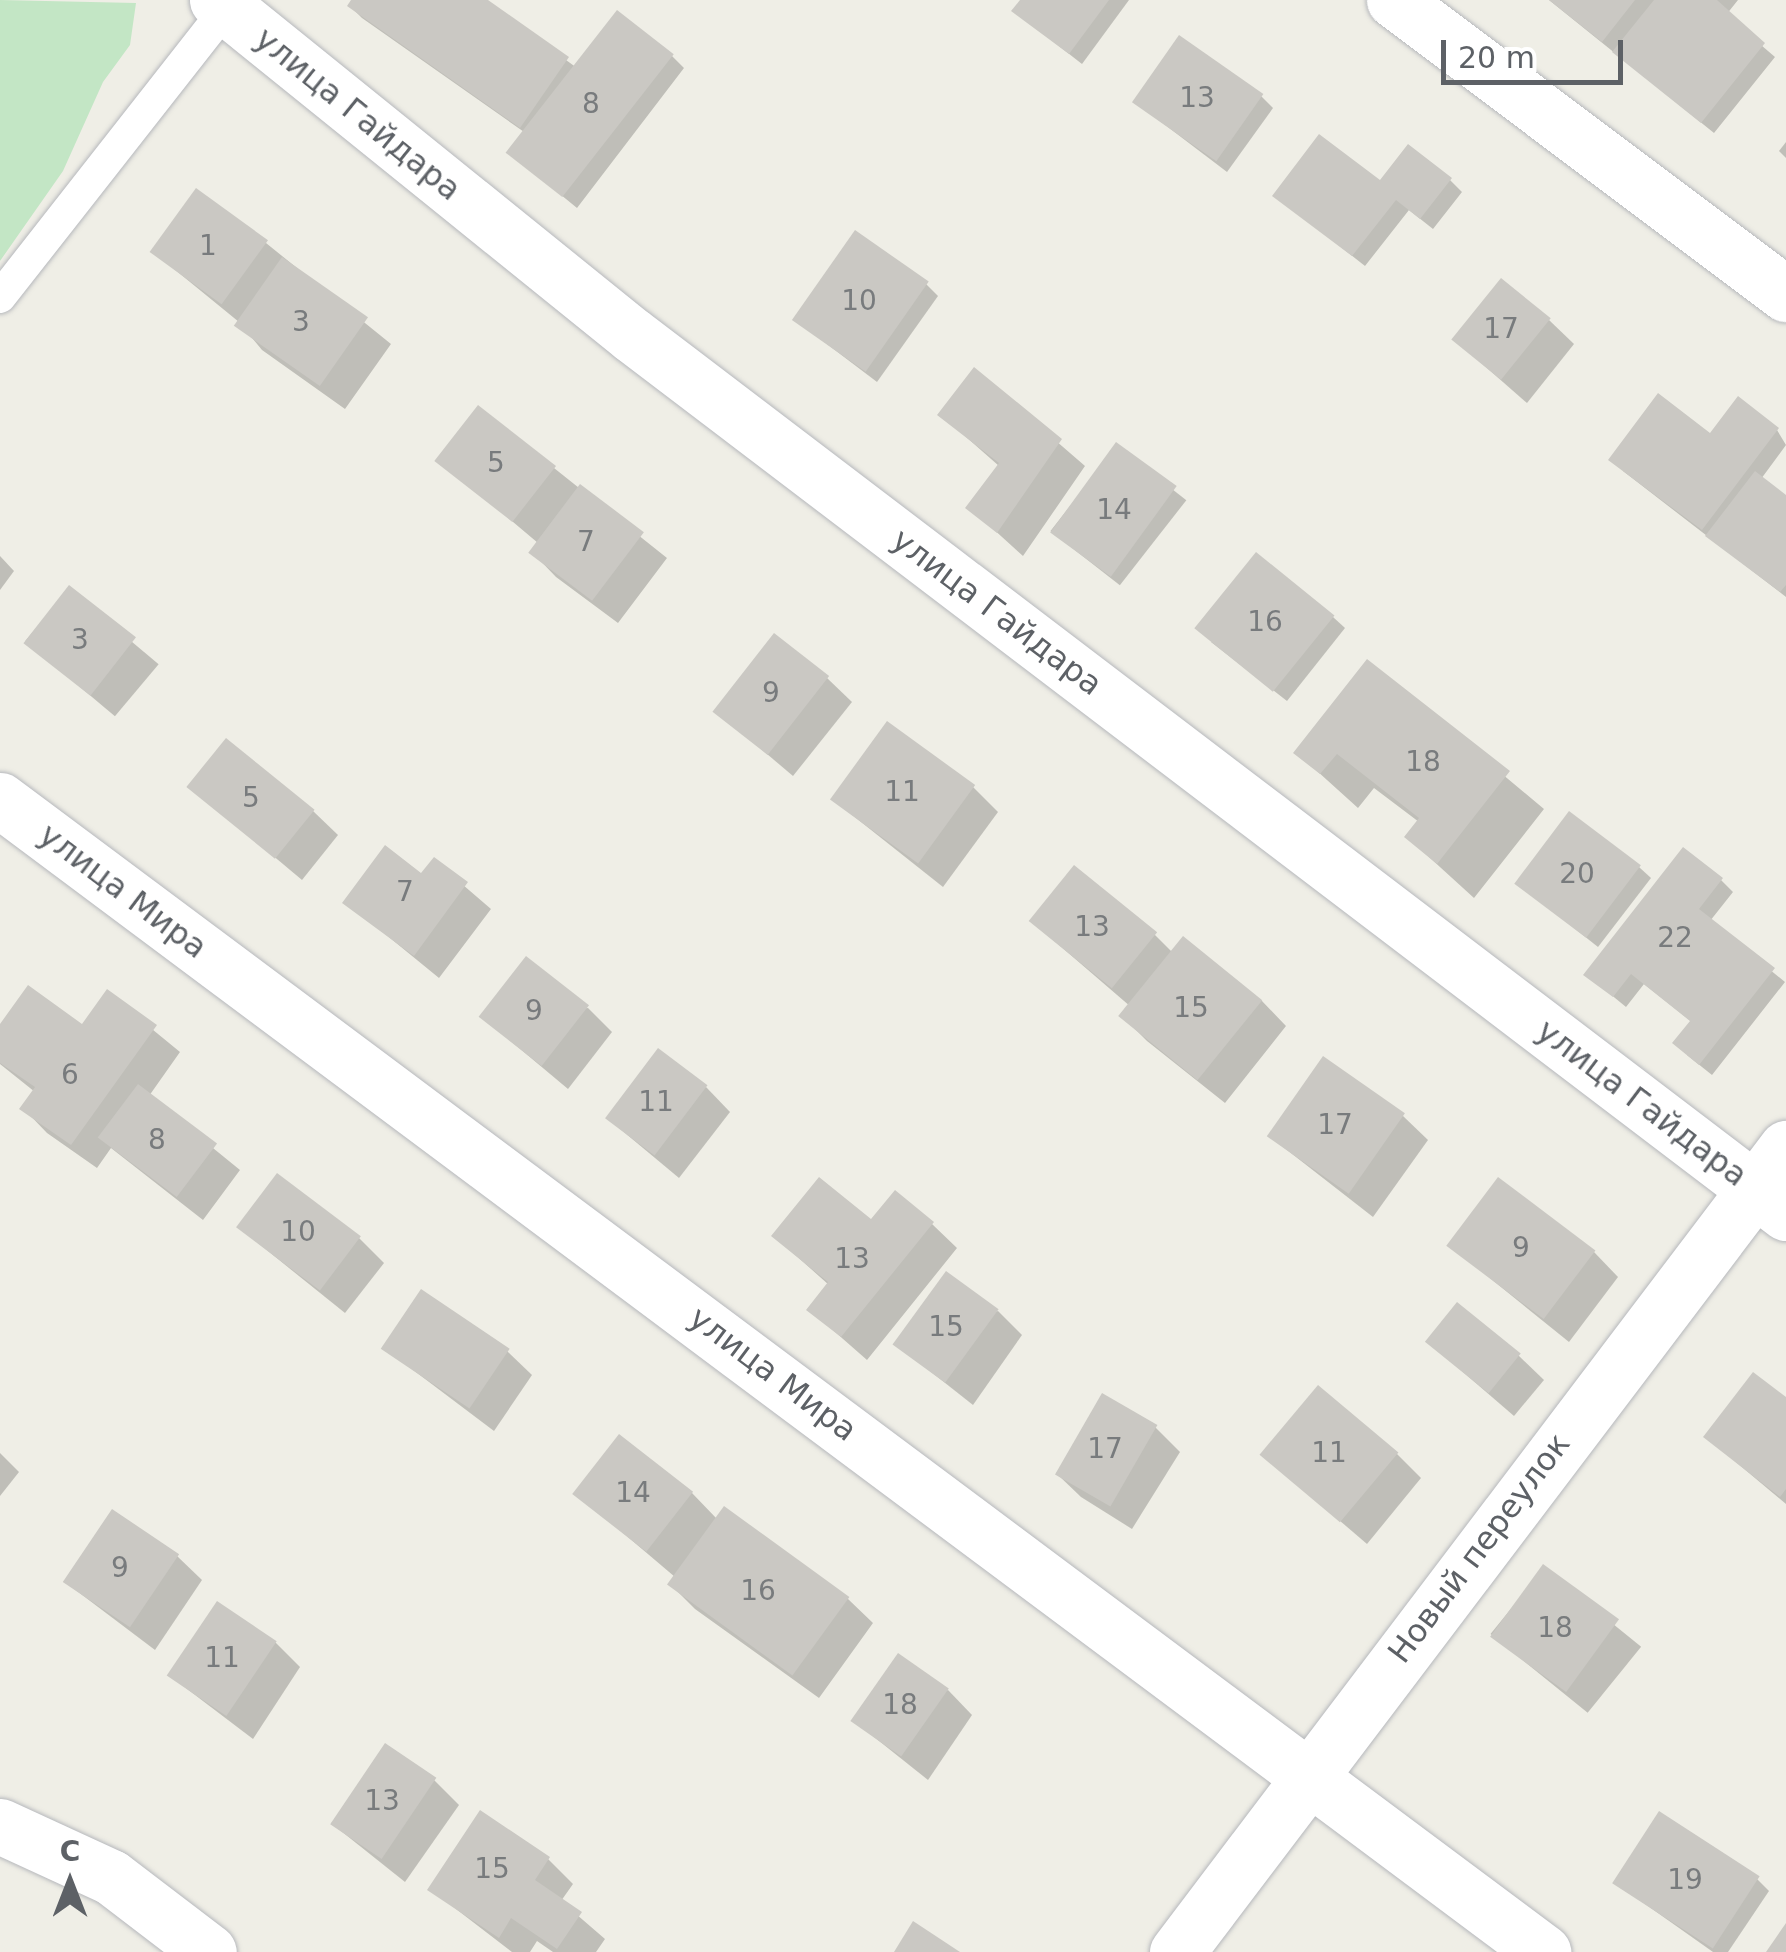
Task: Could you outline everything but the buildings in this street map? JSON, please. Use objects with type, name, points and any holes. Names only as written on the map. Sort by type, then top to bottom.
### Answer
[{"type":"street","points":[[1394,0],[1786,294]]},
{"type":"street","name":"улица Гайдара","points":[[222,4],[632,335],[1775,1183]]},
{"type":"street","name":"улица Мира","points":[[0,800],[1312,1774],[1543,1952]]},
{"type":"street","name":"Новый переулок","points":[[1177,1952],[1775,1183]]},
{"type":"street","points":[[0,1826],[111,1877],[209,1952]]},
{"type":"lane","points":[[0,297],[222,4]]},
{"type":"green space","points":[[0,0],[136,3],[130,45],[103,82],[63,171],[0,261]]}]
